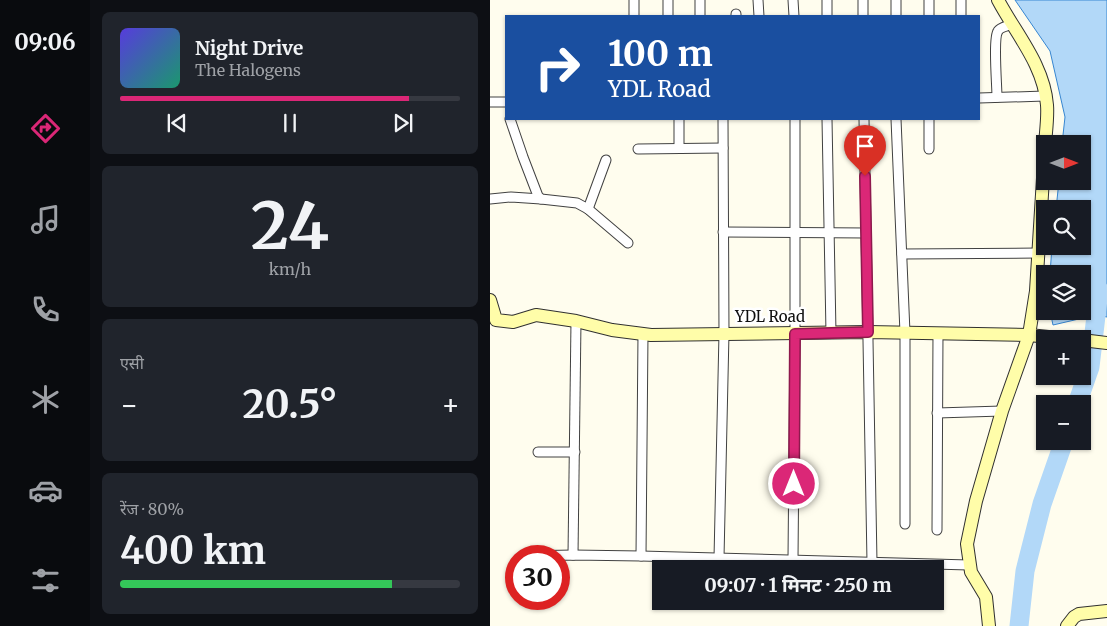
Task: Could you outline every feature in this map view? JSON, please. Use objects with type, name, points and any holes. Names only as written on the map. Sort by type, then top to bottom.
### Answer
[{"type":"street","points":[[634,0],[634,15]]},
{"type":"street","points":[[668,0],[668,15]]},
{"type":"street","points":[[700,0],[700,15]]},
{"type":"street","points":[[758,0],[759,15]]},
{"type":"street","points":[[794,0],[794,15]]},
{"type":"street","points":[[827,0],[827,15]]},
{"type":"street","points":[[863,0],[863,15]]},
{"type":"street","points":[[896,0],[896,15]]},
{"type":"street","points":[[929,0],[929,15]]},
{"type":"street","points":[[961,0],[961,15]]},
{"type":"street","points":[[998,0],[1029,51],[1042,79],[1047,104],[1045,135]]},
{"type":"street","points":[[997,97],[997,32],[1012,24]]},
{"type":"street","points":[[980,98],[1045,96]]},
{"type":"street","points":[[490,102],[505,105]]},
{"type":"street","points":[[510,120],[538,196],[541,199]]},
{"type":"street","points":[[679,120],[679,148]]},
{"type":"street","points":[[719,558],[724,333],[723,120]]},
{"type":"street","points":[[570,555],[794,560],[795,120]]},
{"type":"street","points":[[827,120],[831,333]]},
{"type":"street","points":[[864,120],[872,560]]},
{"type":"street","points":[[896,120],[905,333],[905,524]]},
{"type":"street","points":[[929,120],[929,149]]},
{"type":"street","points":[[638,149],[723,148]]},
{"type":"street","points":[[588,209],[606,160]]},
{"type":"street","points":[[490,199],[511,196],[577,203],[588,209],[628,243]]},
{"type":"street","points":[[723,232],[866,233]]},
{"type":"street","points":[[902,254],[1036,254]]},
{"type":"street","points":[[989,626],[985,595],[971,572],[967,544],[976,501],[1002,411],[1029,335],[1035,298],[1038,255]]},
{"type":"street","name":"YDL Road","points":[[490,300],[496,320],[513,322],[536,315],[576,321],[612,330],[651,335],[868,332],[1036,336]]},
{"type":"street","points":[[574,555],[576,321]]},
{"type":"street","points":[[937,530],[938,333]]},
{"type":"street","points":[[642,556],[643,334]]},
{"type":"street","points":[[1091,341],[1107,343]]},
{"type":"street","points":[[938,413],[1002,411]]},
{"type":"street","points":[[538,452],[575,452]]},
{"type":"street","points":[[944,564],[969,565]]},
{"type":"street","points":[[1067,626],[1079,614],[1107,611]]},
{"type":"water","points":[[1015,0],[1107,0],[1107,317],[1091,316],[1091,265],[1051,265],[1051,255],[1091,255],[1091,200],[1057,200],[1058,190],[1091,190],[1091,135],[1063,135],[1065,117],[1050,51]]},
{"type":"water","points":[[1052,320],[1074,320],[1053,325]]},
{"type":"waterway","points":[[1080,395],[1090,367],[1099,290]]},
{"type":"waterway","points":[[1019,626],[1025,571],[1042,504],[1061,450]]},
{"type":"route","points":[[794,484],[795,334],[868,332],[865,176]]}]
